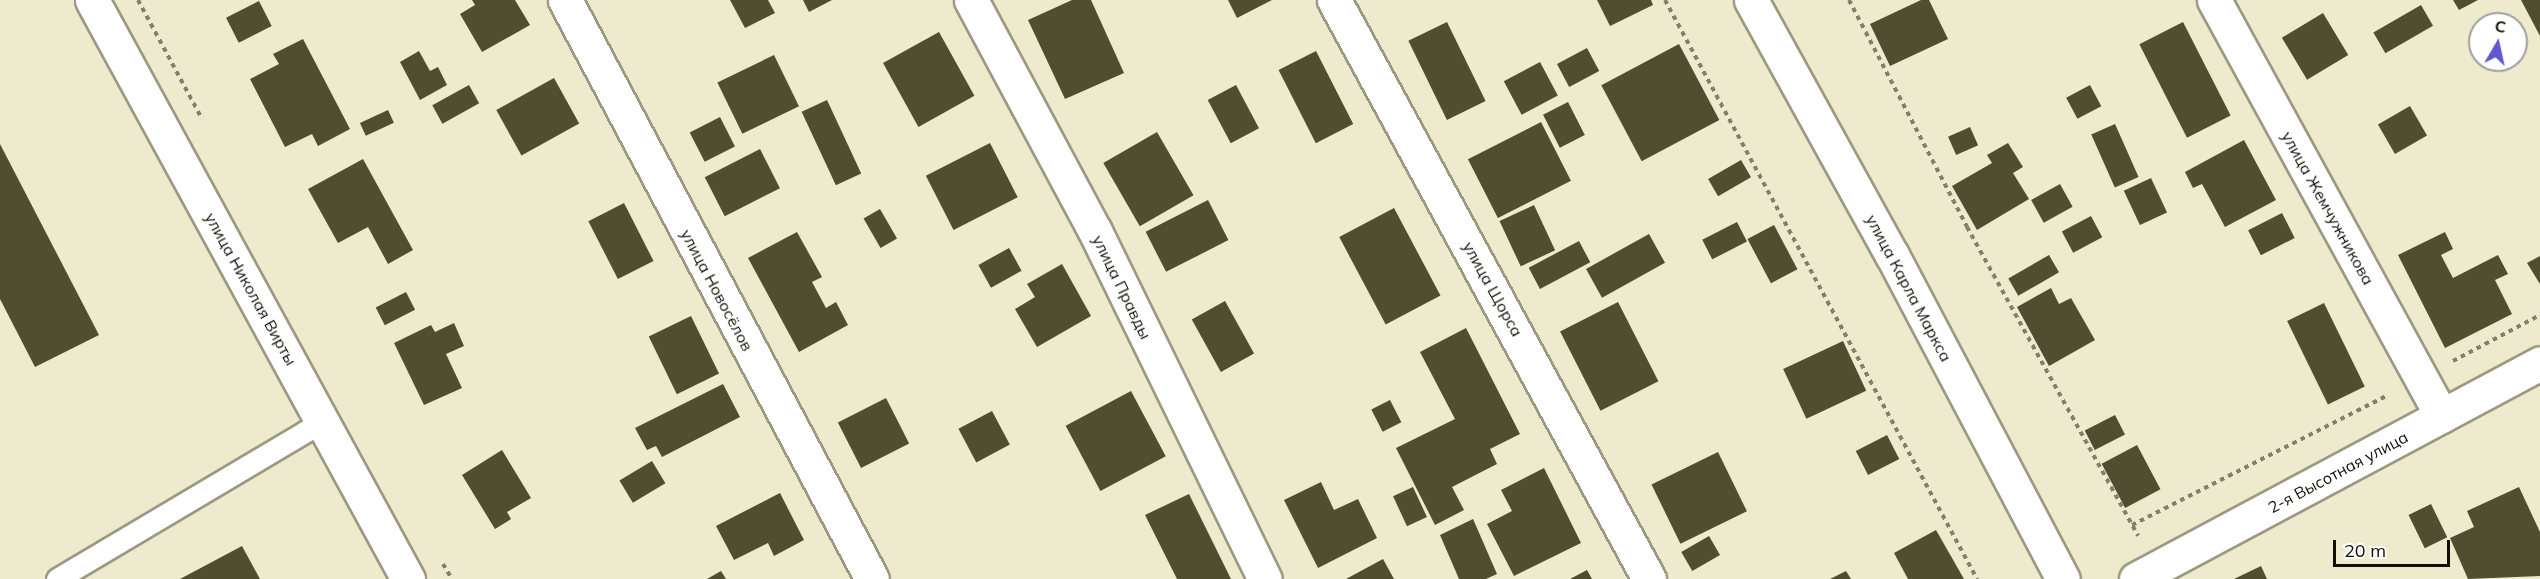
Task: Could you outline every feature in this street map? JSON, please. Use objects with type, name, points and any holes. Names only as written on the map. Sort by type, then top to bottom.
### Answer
[{"type":"street","name":"улица Николая Вирты","points":[[92,0],[408,579]]},
{"type":"street","name":"улица Новосёлов","points":[[565,0],[872,579]]},
{"type":"street","name":"улица Правды","points":[[971,0],[1095,231],[1265,579]]},
{"type":"street","name":"улица Щорса","points":[[1335,0],[1649,579]]},
{"type":"street","name":"улица Карла Маркса","points":[[1751,0],[1892,255],[2063,579]]},
{"type":"street","name":"улица Жемчужникова","points":[[2214,0],[2442,416]]},
{"type":"street","name":"2-я Высотная улица","points":[[2146,574],[2540,363]]},
{"type":"lane","points":[[57,579],[323,421]]},
{"type":"path","points":[[1665,0],[1977,579]]},
{"type":"path","points":[[1849,0],[1967,227],[2132,525],[2146,574]]},
{"type":"path","points":[[2132,525],[2540,315]]},
{"type":"building","points":[[472,0],[515,0],[530,25],[482,52],[460,14],[475,5]]},
{"type":"building","points":[[730,0],[768,0],[775,13],[745,28]]},
{"type":"building","points":[[803,0],[832,0],[809,12]]},
{"type":"building","points":[[1072,0],[1091,0],[1124,73],[1065,99],[1028,20]]},
{"type":"building","points":[[1228,0],[1272,0],[1237,18]]},
{"type":"building","points":[[1597,0],[1651,0],[1653,5],[1610,26]]},
{"type":"building","points":[[1921,0],[1929,0],[1948,39],[1890,66],[1870,24]]},
{"type":"building","points":[[2453,0],[2478,0],[2459,10]]},
{"type":"building","points":[[2521,0],[2540,0],[2540,36],[2528,12]]},
{"type":"building","points":[[259,1],[272,26],[239,43],[226,18]]},
{"type":"building","points":[[2421,5],[2433,26],[2385,53],[2373,32]]},
{"type":"building","points":[[2323,13],[2348,55],[2307,80],[2282,38]]},
{"type":"building","points":[[1447,22],[1486,101],[1447,120],[1408,41]]},
{"type":"building","points":[[2183,22],[2231,116],[2187,138],[2139,44]]},
{"type":"building","points":[[939,32],[974,96],[918,127],[883,63]]},
{"type":"building","points":[[303,39],[350,129],[318,146],[312,134],[285,147],[250,79],[279,64],[273,54]]},
{"type":"building","points":[[1679,44],[1719,120],[1642,161],[1601,85]]},
{"type":"building","points":[[1587,48],[1599,71],[1569,87],[1557,64]]},
{"type":"building","points":[[419,51],[430,71],[438,67],[447,85],[420,100],[400,62]]},
{"type":"building","points":[[1316,51],[1353,124],[1316,143],[1279,70]]},
{"type":"building","points":[[774,55],[799,106],[742,134],[717,83]]},
{"type":"building","points":[[1540,62],[1558,96],[1522,115],[1504,81]]},
{"type":"building","points":[[554,78],[579,123],[521,155],[496,110]]},
{"type":"building","points":[[469,85],[479,103],[442,124],[432,105]]},
{"type":"building","points":[[1236,85],[1259,128],[1231,143],[1208,100]]},
{"type":"building","points":[[2090,85],[2101,106],[2077,119],[2066,98]]},
{"type":"building","points":[[827,100],[861,173],[836,185],[802,112]]},
{"type":"building","points":[[1568,102],[1585,135],[1560,148],[1543,115]]},
{"type":"building","points":[[2410,106],[2427,135],[2395,154],[2378,124]]},
{"type":"building","points":[[388,110],[394,123],[366,136],[360,123]]},
{"type":"building","points":[[720,117],[735,146],[705,162],[690,132]]},
{"type":"building","points":[[1541,122],[1571,181],[1498,218],[1468,159]]},
{"type":"building","points":[[2115,124],[2139,177],[2115,188],[2091,135]]},
{"type":"building","points":[[1970,127],[1978,145],[1956,155],[1948,137]]},
{"type":"building","points":[[1157,132],[1194,195],[1140,226],[1103,163]]},
{"type":"building","points":[[2244,140],[2276,200],[2225,227],[2202,184],[2193,188],[2185,172]]},
{"type":"building","points":[[990,143],[1018,197],[954,230],[926,176]]},
{"type":"building","points":[[2008,143],[2023,167],[2013,173],[2029,199],[1977,230],[1952,186],[1992,163],[1987,155]]},
{"type":"building","points":[[0,144],[99,335],[35,367],[0,299]]},
{"type":"building","points":[[760,149],[780,188],[725,216],[705,177]]},
{"type":"building","points":[[363,159],[413,250],[388,264],[368,227],[338,243],[308,189]]},
{"type":"building","points":[[1741,160],[1751,177],[1718,196],[1708,179]]},
{"type":"building","points":[[2151,178],[2167,212],[2140,225],[2124,191]]},
{"type":"building","points":[[2060,184],[2073,207],[2044,223],[2031,200]]},
{"type":"building","points":[[1208,200],[1228,240],[1166,272],[1146,232]]},
{"type":"building","points":[[624,203],[654,261],[618,279],[588,221]]},
{"type":"building","points":[[1534,205],[1555,250],[1521,266],[1500,221]]},
{"type":"building","points":[[1394,208],[1440,295],[1386,325],[1339,237]]},
{"type":"building","points":[[880,209],[897,238],[881,248],[864,218]]},
{"type":"building","points":[[2282,213],[2295,238],[2261,255],[2248,230]]},
{"type":"building","points":[[2091,216],[2102,237],[2073,253],[2062,231]]},
{"type":"building","points":[[1737,222],[1747,242],[1712,259],[1702,240]]},
{"type":"building","points":[[1774,225],[1797,269],[1771,283],[1748,239]]},
{"type":"building","points":[[797,232],[822,277],[812,282],[826,308],[836,302],[848,325],[799,352],[748,258]]},
{"type":"building","points":[[2445,232],[2453,249],[2441,255],[2453,278],[2498,255],[2508,274],[2495,280],[2512,314],[2445,348],[2398,255]]},
{"type":"building","points":[[1649,234],[1665,263],[1602,298],[1586,269]]},
{"type":"building","points":[[1579,241],[1590,262],[1540,289],[1529,268]]},
{"type":"building","points":[[1009,248],[1022,271],[991,288],[978,265]]},
{"type":"building","points":[[2049,255],[2059,272],[2018,296],[2008,278]]},
{"type":"building","points":[[2540,256],[2540,284],[2527,263]]},
{"type":"building","points":[[1062,264],[1091,316],[1037,347],[1015,309],[1035,297],[1027,284]]},
{"type":"building","points":[[2051,288],[2059,304],[2071,298],[2095,340],[2049,366],[2017,307]]},
{"type":"building","points":[[406,292],[415,310],[385,325],[376,307]]},
{"type":"building","points":[[1225,301],[1254,353],[1221,372],[1192,319]]},
{"type":"building","points":[[1618,302],[1658,381],[1600,411],[1560,332]]},
{"type":"building","points":[[2324,303],[2365,387],[2328,405],[2287,321]]},
{"type":"building","points":[[691,316],[719,374],[677,394],[649,337]]},
{"type":"building","points":[[454,323],[464,346],[446,354],[462,388],[424,405],[394,343],[431,325],[435,332]]},
{"type":"building","points":[[1466,328],[1520,434],[1490,449],[1497,464],[1452,487],[1464,510],[1435,525],[1396,448],[1455,419],[1420,352]]},
{"type":"building","points":[[1843,341],[1866,391],[1806,419],[1783,369]]},
{"type":"building","points":[[723,384],[740,417],[662,457],[656,446],[647,450],[635,428]]},
{"type":"building","points":[[1131,391],[1166,456],[1100,491],[1066,426]]},
{"type":"building","points":[[886,398],[909,443],[861,468],[838,423]]},
{"type":"building","points":[[1390,400],[1401,422],[1383,432],[1371,410]]},
{"type":"building","points":[[992,411],[1010,445],[976,462],[958,429]]},
{"type":"building","points":[[2115,415],[2125,435],[2095,450],[2085,430]]},
{"type":"building","points":[[1887,435],[1899,459],[1868,475],[1856,451]]},
{"type":"building","points":[[2137,445],[2160,489],[2125,508],[2102,464]]},
{"type":"building","points":[[502,450],[531,498],[507,512],[511,519],[495,529],[462,475]]},
{"type":"building","points":[[1718,452],[1747,511],[1680,544],[1651,484]]},
{"type":"building","points":[[652,461],[665,483],[633,503],[619,481]]},
{"type":"building","points":[[1544,468],[1581,543],[1514,576],[1487,524],[1512,511],[1501,490]]},
{"type":"building","points":[[1321,482],[1334,510],[1358,499],[1377,538],[1318,568],[1284,500]]},
{"type":"building","points":[[1413,487],[1427,517],[1407,526],[1393,496]]},
{"type":"building","points":[[2519,487],[2540,532],[2540,576],[2468,579],[2450,538],[2474,527],[2467,511]]},
{"type":"building","points":[[780,493],[804,540],[774,556],[768,543],[734,560],[716,526]]},
{"type":"building","points":[[1189,494],[1231,579],[1177,579],[1145,515]]},
{"type":"building","points":[[2431,504],[2447,537],[2425,548],[2409,515]]},
{"type":"building","points":[[1473,519],[1497,574],[1486,579],[1459,579],[1440,535]]},
{"type":"building","points":[[1936,530],[1964,579],[1908,579],[1894,553]]},
{"type":"building","points":[[1709,536],[1720,555],[1692,571],[1681,552]]},
{"type":"building","points":[[242,546],[260,579],[180,579]]},
{"type":"building","points":[[1383,559],[1394,579],[1346,579]]},
{"type":"building","points":[[2261,566],[2267,579],[2234,579]]},
{"type":"building","points":[[1587,570],[1592,579],[1570,579]]},
{"type":"building","points":[[721,571],[726,579],[707,579]]},
{"type":"building","points":[[1846,571],[1851,579],[1830,579]]}]
